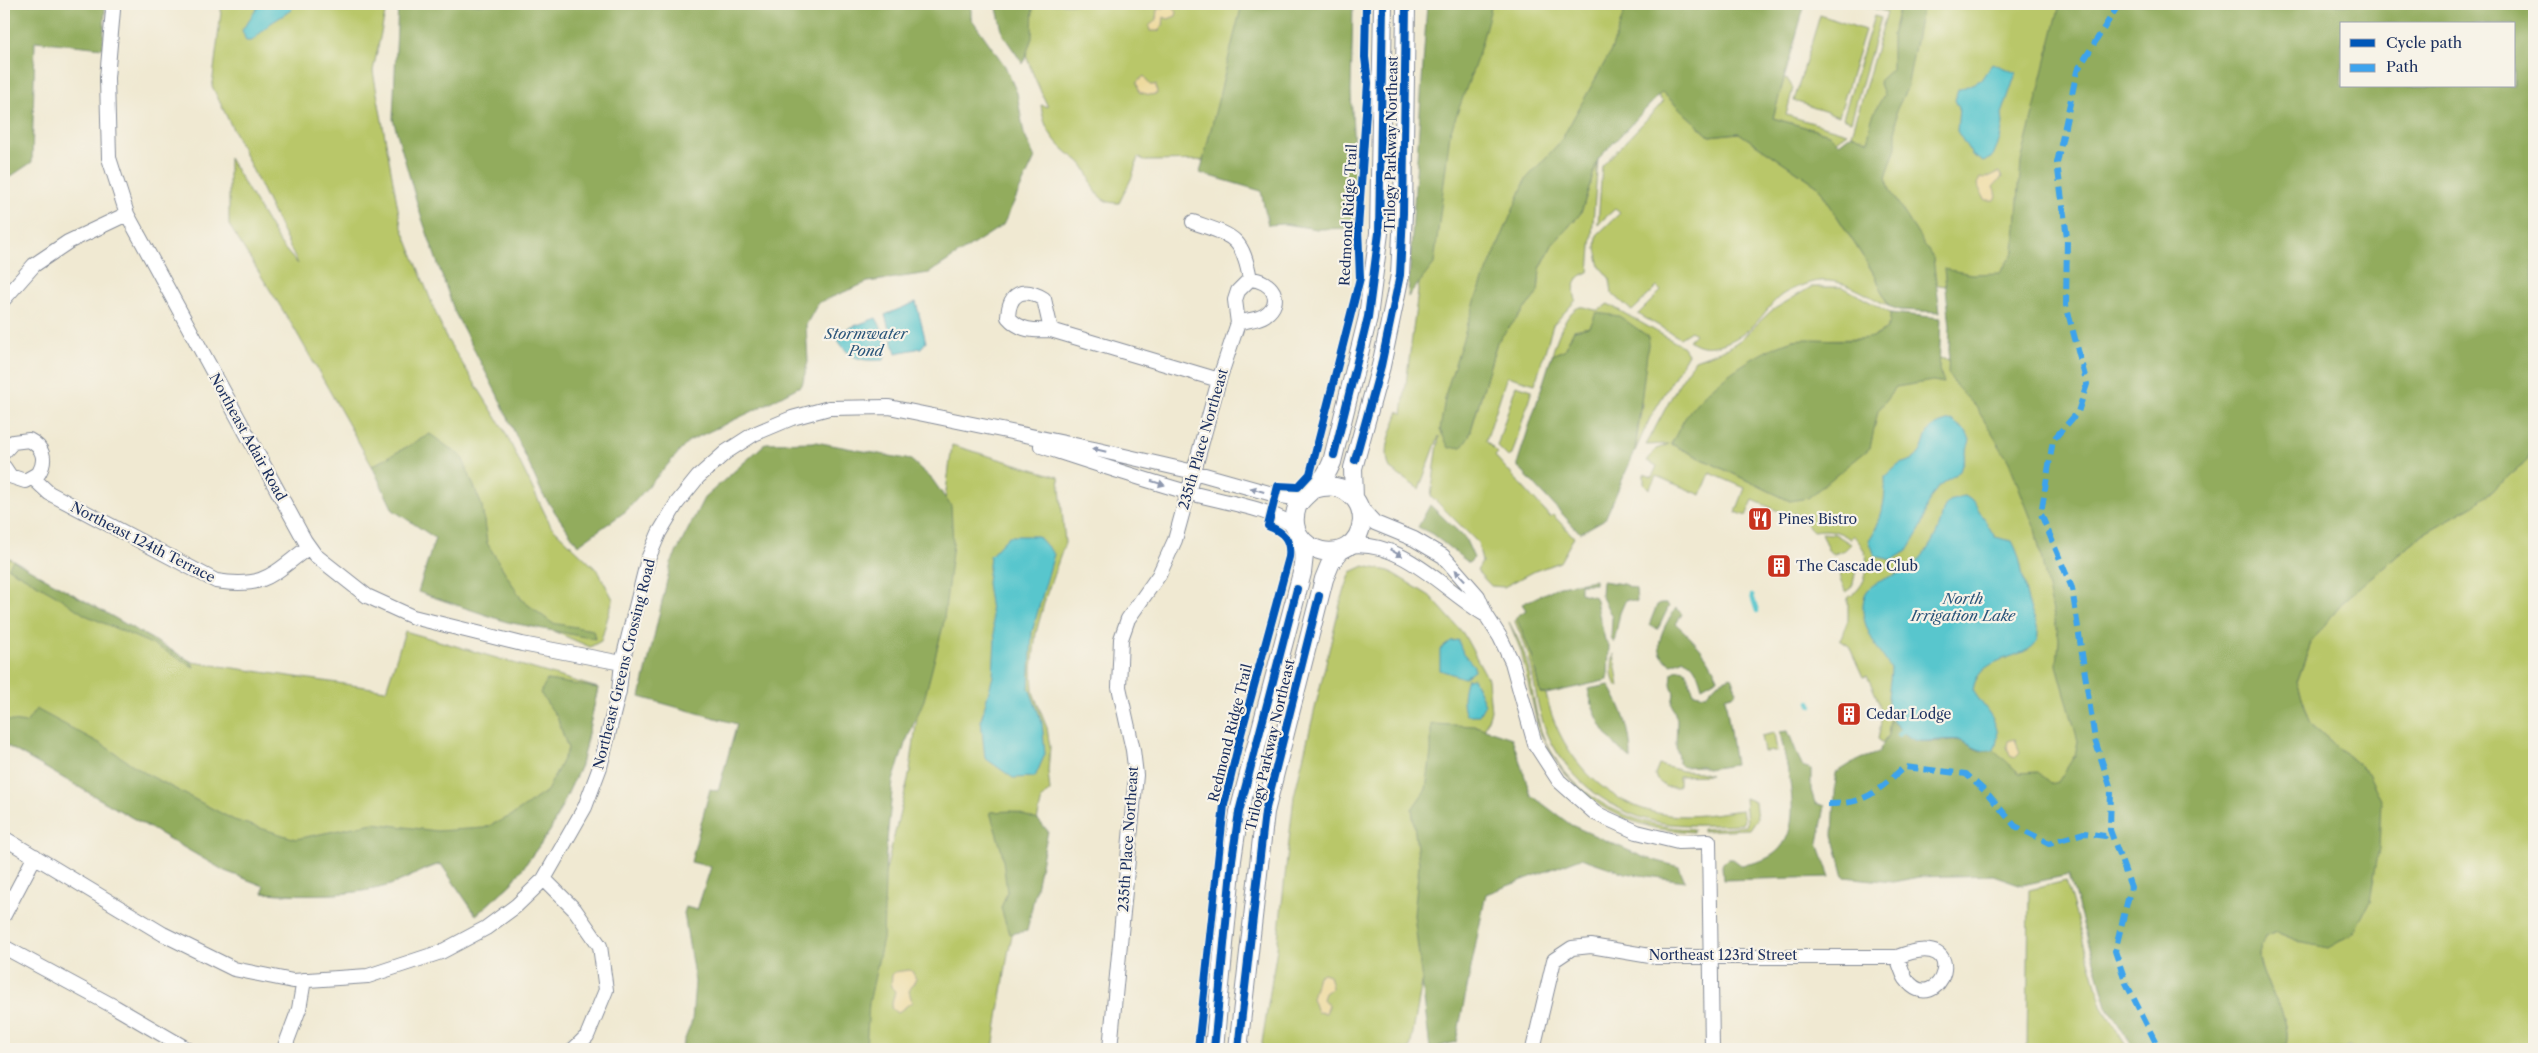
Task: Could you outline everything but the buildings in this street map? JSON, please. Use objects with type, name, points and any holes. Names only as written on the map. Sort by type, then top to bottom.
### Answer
[{"type":"street","name":"Northeast Adair Road","points":[[111,4],[113,10],[107,78],[109,158],[127,214],[315,555],[366,596],[413,617],[522,644],[622,663]]},
{"type":"street","name":"Trilogy Parkway Northeast","points":[[1309,492],[1328,473],[1332,462],[1368,317],[1379,233],[1383,4]]},
{"type":"street","name":"Trilogy Parkway Northeast","points":[[1357,503],[1353,468],[1381,366],[1400,275],[1403,213],[1406,4]]},
{"type":"street","points":[[4,299],[34,266],[68,242],[127,214]]},
{"type":"street","points":[[1193,222],[1230,236],[1244,250],[1250,279],[1259,279],[1268,284],[1274,292],[1275,302],[1271,311],[1262,318],[1238,323]]},
{"type":"street","name":"235th Place Northeast","points":[[1110,1049],[1136,775],[1133,750],[1119,687],[1121,639],[1128,618],[1159,575],[1176,540],[1219,380],[1238,323],[1235,300],[1238,291],[1250,279]]},
{"type":"street","points":[[1051,330],[1219,380]]},
{"type":"street","name":"Northeast Greens Crossing Road","points":[[4,838],[163,934],[234,969],[293,981],[368,976],[441,952],[486,928],[516,906],[544,879],[585,808],[600,767],[618,691],[622,663],[648,559],[659,533],[677,502],[698,476],[733,448],[762,431],[792,418],[829,408],[889,407],[1094,449],[1194,472],[1276,495],[1288,497],[1309,492]]},
{"type":"street","name":"Northeast Greens Crossing Road","points":[[978,426],[1188,493],[1271,514],[1289,522],[1298,533]]},
{"type":"street","points":[[4,452],[13,442],[20,439],[29,440],[41,450],[43,466],[33,478],[17,480],[10,476],[4,467]]},
{"type":"street","name":"Northeast 124th Terrace","points":[[33,478],[49,493],[216,581],[238,585],[253,584],[263,580],[309,547]]},
{"type":"street","points":[[1486,616],[1464,603],[1425,572],[1388,549],[1365,544],[1319,551],[1309,546],[1298,533],[1295,516],[1298,505],[1309,492],[1325,486],[1337,487],[1346,491],[1375,523],[1414,539],[1443,556],[1478,596],[1486,616],[1500,637],[1512,662],[1535,744],[1559,781],[1595,813],[1637,832],[1678,842],[1709,841],[1712,1049]]},
{"type":"street","points":[[1345,548],[1361,528],[1357,503]]},
{"type":"street","name":"Trilogy Parkway Northeast","points":[[1214,1049],[1231,870],[1239,812],[1302,572],[1304,555],[1298,533]]},
{"type":"street","name":"Trilogy Parkway Northeast","points":[[1238,1049],[1265,812],[1278,754],[1324,579],[1331,562],[1345,548]]},
{"type":"street","points":[[4,915],[35,856]]},
{"type":"street","points":[[544,879],[575,910],[600,946],[606,990],[588,1036],[574,1049]]},
{"type":"street","name":"Northeast 123rd Street","points":[[1534,1049],[1554,960],[1572,948],[1591,946],[1656,956],[1897,957]]},
{"type":"street","points":[[4,947],[187,1049]]},
{"type":"street","points":[[284,1049],[299,1010],[304,980]]},
{"type":"green space","points":[[4,4],[105,4],[105,10],[103,48],[35,41],[32,162],[4,181]]},
{"type":"green space","points":[[222,4],[387,4],[373,71],[401,225],[445,336],[503,428],[551,526],[598,571],[613,599],[601,641],[590,647],[495,606],[398,452],[372,466],[294,328],[229,225],[229,158],[281,245],[298,264],[212,86]]},
{"type":"green space","points":[[398,4],[971,4],[971,18],[1005,66],[1017,93],[1024,134],[1035,158],[1003,225],[929,273],[868,282],[818,303],[806,325],[808,362],[802,385],[753,411],[689,441],[626,511],[578,545],[543,495],[497,394],[455,313],[419,210],[393,119]]},
{"type":"green space","points":[[996,4],[1033,4],[1032,38],[1023,64],[1003,35]]},
{"type":"green space","points":[[1012,4],[1287,4],[1216,160],[1146,161],[1138,157],[1132,177],[1119,203],[1104,200],[1100,196],[1083,165],[1063,149],[1049,132],[1041,105],[1048,107],[1026,56]]},
{"type":"green space","points":[[1242,4],[1353,4],[1351,92],[1358,228],[1317,229],[1284,224],[1268,225],[1261,191],[1200,173]]},
{"type":"green space","points":[[1427,4],[1492,4],[1478,56],[1450,133],[1434,264],[1408,297]]},
{"type":"green space","points":[[1476,4],[1652,4],[1453,431],[1469,437],[1497,342],[1538,293],[1540,269],[1552,245],[1581,213],[1598,159],[1589,272],[1580,276],[1574,291],[1576,300],[1553,325],[1535,384],[1507,376],[1486,441],[1498,453],[1495,456],[1550,517],[1553,515],[1574,537],[1560,562],[1532,572],[1504,587],[1491,586],[1477,571],[1482,562],[1478,543],[1431,496],[1439,436],[1419,489],[1390,469],[1387,454],[1387,447],[1399,411],[1402,414],[1435,161]]},
{"type":"green space","points":[[1627,4],[1805,4],[1773,118],[1829,134],[1839,144],[1852,134],[1869,141],[1871,122],[1884,95],[1879,81],[1892,69],[1892,35],[1900,4],[1923,4],[1907,88],[1896,111],[1896,147],[1886,177],[1891,192],[1933,258],[1940,312],[1900,310],[1888,306],[1876,277],[1817,185],[1739,133],[1709,136],[1662,92],[1598,159],[1581,213],[1552,245],[1540,269],[1538,293],[1497,342],[1469,437],[1462,447],[1449,448],[1440,430],[1446,392],[1477,295],[1526,179],[1560,142],[1610,53]]},
{"type":"green space","points":[[1859,4],[2063,4],[2029,299],[1907,280],[1852,134],[1887,12]]},
{"type":"green space","points":[[2060,4],[2534,4],[2534,447],[2525,463],[2476,504],[2423,534],[2345,600],[2312,640],[2297,682],[2311,724],[2368,773],[2381,800],[2379,848],[2370,901],[2353,934],[2328,948],[2303,943],[2276,932],[2265,937],[2259,956],[2261,968],[2286,1025],[2285,1049],[2134,1049],[2107,1006],[2069,875],[2022,885],[1993,875],[1919,877],[1893,882],[1844,877],[1833,835],[1836,773],[1857,760],[1878,753],[1888,735],[1890,719],[1907,735],[1918,740],[1932,742],[1955,740],[1962,741],[1978,750],[1994,750],[2019,773],[2038,772],[2051,784],[2058,782],[2075,755],[2078,741],[2057,665],[2059,639],[2035,529],[2009,462],[1976,407],[1956,386],[1948,373],[1950,326],[1944,269],[1972,274],[2000,273],[2014,251],[2021,162]]},
{"type":"green space","points":[[1820,15],[1865,30],[1839,116],[1794,101]]},
{"type":"green space","points":[[1874,16],[1881,18],[1851,121],[1843,118]]},
{"type":"green space","points":[[1784,79],[1788,80],[1793,88],[1786,115],[1847,133],[1836,141],[1829,134],[1773,118]]},
{"type":"green space","points":[[1662,92],[1709,136],[1739,133],[1817,185],[1876,277],[1888,306],[1843,284],[1823,281],[1813,282],[1794,288],[1781,295],[1749,330],[1733,340],[1724,344],[1705,346],[1697,345],[1689,340],[1695,334],[1691,331],[1680,338],[1638,314],[1661,291],[1657,287],[1632,311],[1612,293],[1610,279],[1600,267],[1596,249],[1597,235],[1620,213],[1615,209],[1598,224],[1602,166],[1663,102],[1658,96]]},
{"type":"green space","points":[[1811,287],[1843,287],[1890,313],[1891,321],[1885,330],[1870,339],[1792,340],[1671,444],[1790,501],[1896,353],[1983,364],[2032,480],[2088,759],[2065,789],[2000,782],[1904,734],[1890,720],[1888,735],[1883,743],[1878,739],[1881,714],[1878,700],[1867,676],[1863,677],[1849,646],[1840,640],[1848,620],[1848,598],[1862,584],[1867,568],[1864,551],[1853,535],[1850,539],[1833,531],[1813,531],[1795,513],[1790,516],[1753,500],[1746,516],[1736,512],[1745,488],[1710,473],[1701,495],[1656,476],[1649,489],[1644,484],[1644,474],[1652,477],[1657,466],[1647,461],[1656,449],[1669,444],[1646,445],[1678,385],[1695,360],[1728,348],[1740,340],[1771,311]]},
{"type":"green space","points":[[1608,304],[1682,346],[1688,354],[1650,418],[1635,451],[1642,404],[1590,327],[1574,330],[1564,350],[1552,355],[1566,320],[1575,309],[1582,307],[1599,310]]},
{"type":"green space","points":[[1596,313],[1619,316],[1649,337],[1635,451],[1605,519],[1580,533],[1518,467],[1518,461],[1552,355],[1564,350],[1574,330],[1590,327]]},
{"type":"green space","points":[[1890,313],[1941,318],[1939,370],[1944,383],[1933,381],[1896,387],[1878,411],[1870,448],[1808,498],[1790,501],[1671,444],[1687,415],[1702,397],[1725,377],[1764,352],[1790,341],[1801,339],[1850,340],[1879,334],[1888,326]]},
{"type":"green space","points":[[1516,385],[1532,390],[1512,455],[1508,457],[1497,446]]},
{"type":"green space","points":[[430,434],[462,457],[482,506],[487,543],[522,600],[552,623],[593,630],[595,639],[507,622],[418,592],[435,538],[393,510],[372,466]]},
{"type":"green space","points":[[816,442],[911,460],[932,479],[951,506],[953,544],[943,626],[924,700],[905,744],[893,781],[886,851],[883,939],[869,1003],[866,1049],[681,1049],[692,1021],[695,982],[684,913],[686,907],[697,910],[711,867],[691,862],[710,789],[718,791],[737,724],[640,697],[671,563],[704,498],[766,443]]},
{"type":"green space","points":[[952,445],[1059,477],[1065,543],[1046,596],[1036,633],[1032,669],[1033,692],[1047,728],[1050,747],[1048,771],[1050,791],[1042,798],[1008,954],[993,1049],[852,1049],[867,948],[910,771]]},
{"type":"green space","points":[[2534,447],[2534,1049],[2354,1049],[2349,1046],[2342,1049],[2285,1049],[2286,1024],[2261,968],[2260,949],[2265,937],[2276,932],[2303,943],[2368,773],[2311,724],[2297,682],[2312,640],[2345,600],[2423,534],[2476,504],[2525,463]]},
{"type":"green space","points":[[1430,505],[1465,538],[1474,558],[1469,563],[1432,534],[1418,527]]},
{"type":"green space","points":[[1821,533],[1835,534],[1851,544],[1845,550],[1834,554],[1828,550]]},
{"type":"green space","points":[[4,555],[192,662],[386,690],[405,631],[598,688],[581,765],[550,831],[511,884],[476,915],[441,864],[390,885],[358,892],[311,895],[263,893],[264,886],[225,871],[4,744]]},
{"type":"green space","points":[[13,560],[192,662],[194,667],[156,646],[85,615],[54,594],[8,568]]},
{"type":"green space","points":[[1364,566],[1389,571],[1430,596],[1463,633],[1488,679],[1491,711],[1477,750],[1436,905],[1410,1049],[1261,1049],[1277,948],[1294,796],[1340,604],[1351,572]]},
{"type":"green space","points":[[1861,566],[1860,570],[1856,570],[1852,588],[1846,592],[1840,580],[1841,571]]},
{"type":"green space","points":[[1595,580],[1595,584],[1580,584],[1580,593],[1595,597],[1605,640],[1609,645],[1608,680],[1546,694],[1540,693],[1532,656],[1516,617],[1526,610],[1522,604],[1560,586]]},
{"type":"green space","points":[[1602,581],[1623,584],[1636,589],[1637,602],[1626,599],[1620,613],[1614,643],[1611,638],[1612,617],[1601,595]]},
{"type":"green space","points":[[1666,603],[1669,606],[1658,629],[1649,625],[1657,605]]},
{"type":"green space","points":[[1676,608],[1682,614],[1676,624],[1700,648],[1718,678],[1702,687],[1698,674],[1688,661],[1684,659],[1672,664],[1661,653],[1659,646],[1660,638]]},
{"type":"green space","points":[[1516,617],[1532,656],[1540,693],[1546,694],[1552,716],[1562,738],[1588,774],[1605,789],[1625,801],[1646,810],[1669,815],[1687,816],[1742,810],[1744,820],[1742,824],[1679,825],[1650,820],[1611,804],[1577,778],[1552,744],[1544,725],[1529,658],[1515,622]]},
{"type":"green space","points":[[1509,622],[1524,653],[1538,721],[1548,746],[1539,731],[1521,651]]},
{"type":"green space","points":[[1614,654],[1619,687],[1616,685],[1613,677],[1612,663]]},
{"type":"green space","points":[[1679,669],[1685,670],[1694,693],[1706,695],[1717,683],[1731,677],[1737,691],[1735,694],[1725,697],[1735,765],[1707,769],[1701,766],[1683,767],[1679,763],[1676,746],[1677,720],[1672,704],[1674,694],[1671,684],[1672,673]]},
{"type":"green space","points":[[547,680],[598,688],[581,765],[550,831],[511,884],[476,915],[441,864],[390,885],[358,892],[311,895],[263,893],[264,886],[225,871],[4,744],[4,720],[26,723],[36,709],[103,745],[145,773],[234,820],[296,839],[373,823],[437,831],[484,828],[511,816],[547,791],[568,749],[557,717],[540,693]]},
{"type":"green space","points":[[1609,685],[1625,720],[1630,739],[1631,759],[1608,737],[1598,719],[1591,700],[1588,689]]},
{"type":"green space","points":[[1431,724],[1476,726],[1512,738],[1531,795],[1571,825],[1643,857],[1679,867],[1685,881],[1625,873],[1581,858],[1486,894],[1456,1042],[1430,1049],[1414,915],[1419,864],[1412,809],[1426,789],[1431,753]]},
{"type":"green space","points":[[1788,731],[1802,766],[1811,769],[1811,790],[1815,803],[1825,806],[1818,843],[1830,877],[1723,880],[1722,864],[1727,859],[1733,859],[1741,865],[1765,859],[1780,848],[1789,833],[1792,814],[1791,794],[1780,732]]},
{"type":"green space","points":[[1774,733],[1777,751],[1764,752],[1761,736]]},
{"type":"green space","points":[[1556,760],[1582,789],[1602,803],[1623,814],[1646,822],[1693,829],[1693,832],[1658,829],[1626,819],[1601,806],[1580,790],[1562,770]]},
{"type":"green space","points":[[1659,765],[1710,775],[1679,776],[1679,785],[1676,787],[1666,787],[1657,780],[1655,775]]},
{"type":"green space","points":[[1745,798],[1755,802],[1757,819],[1750,829],[1702,831],[1702,829],[1746,826]]},
{"type":"green space","points":[[1012,811],[1038,820],[1048,831],[1027,931],[1009,934],[1001,908],[1007,892],[1002,852],[990,812]]},
{"type":"green space","points":[[2066,881],[2102,1006],[2128,1049],[2027,1049],[2029,890]]},
{"type":"sand","points":[[1171,5],[1177,11],[1176,16],[1168,19],[1164,17],[1163,26],[1158,31],[1150,31],[1149,26],[1156,20],[1157,10]]},
{"type":"sand","points":[[1144,76],[1150,85],[1156,85],[1157,94],[1150,95],[1139,92],[1137,82]]},
{"type":"sand","points":[[1999,172],[2002,177],[1993,187],[1997,196],[1994,200],[1985,200],[1979,187],[1980,178],[1984,179]]},
{"type":"sand","points":[[2015,739],[2020,753],[2015,758],[2010,756],[2007,747],[2008,741]]},
{"type":"sand","points":[[912,971],[916,979],[909,991],[912,1002],[897,1013],[891,1008],[895,991],[891,987],[892,975],[895,972]]},
{"type":"sand","points":[[1323,973],[1329,975],[1332,988],[1325,993],[1323,999],[1329,1006],[1326,1013],[1317,1012],[1312,998],[1318,976]]},
{"type":"water","points":[[260,4],[294,4],[290,11],[271,23],[252,41],[246,41],[242,30]]},
{"type":"water","points":[[1992,63],[2016,73],[2002,114],[2003,124],[2000,139],[1992,158],[1983,162],[1972,155],[1957,131],[1959,108],[1955,100],[1958,90],[1981,80]]},
{"type":"water","name":"Stormwater Pond","points":[[916,302],[926,342],[921,348],[896,353],[885,315]]},
{"type":"water","name":"Stormwater Pond","points":[[876,318],[885,338],[884,360],[856,358],[846,351],[837,338],[846,329]]},
{"type":"water","points":[[1951,420],[1966,431],[1970,440],[1960,471],[1938,487],[1927,504],[1922,526],[1907,551],[1892,560],[1875,556],[1869,540],[1882,510],[1885,494],[1885,477],[1900,464],[1915,458],[1923,447],[1928,432],[1933,427]]},
{"type":"water","name":"North Irrigation Lake","points":[[1965,496],[1974,502],[1995,537],[2012,541],[2018,555],[2028,601],[2038,630],[2035,643],[2029,649],[1996,662],[1986,668],[1978,677],[1973,690],[1996,725],[1997,732],[1994,750],[1988,751],[1979,750],[1958,740],[1917,741],[1906,735],[1891,717],[1889,710],[1891,668],[1869,634],[1863,614],[1865,595],[1869,589],[1874,584],[1905,571],[1918,561],[1936,534],[1945,506],[1954,499]]},
{"type":"water","points":[[1009,536],[1038,536],[1054,554],[1032,632],[1029,688],[1042,722],[1045,754],[1035,777],[1013,778],[985,758],[981,720],[993,676],[995,638],[987,583],[990,556]]},
{"type":"water","points":[[1458,640],[1463,653],[1474,666],[1474,671],[1464,678],[1440,670],[1440,650],[1451,641]]},
{"type":"water","points":[[1473,678],[1485,704],[1479,715],[1466,715],[1463,702],[1464,688],[1467,679]]},
{"type":"waterway","points":[[1752,596],[1757,611]]},
{"type":"waterway","points":[[1810,702],[1812,706]]},
{"type":"waterway","points":[[1899,735],[1902,732]]},
{"type":"marked path","points":[[2119,4],[2077,71],[2057,163],[2067,237],[2066,305],[2087,384],[2078,412],[2053,440],[2041,514],[2072,588],[2095,740],[2111,789],[2110,830],[2131,887],[2115,951],[2126,983],[2159,1049]]},
{"type":"marked path","points":[[1828,804],[1853,802],[1862,799],[1878,789],[1904,767],[1966,774],[1987,793],[2015,826],[2049,843],[2084,833],[2105,836],[2110,830]]},
{"type":"cycle path","name":"Redmond Ridge Trail","points":[[1198,1049],[1224,805],[1241,734],[1289,557],[1289,546],[1285,537],[1268,526],[1278,486],[1298,487],[1310,474],[1360,278],[1358,228],[1368,83],[1365,57],[1366,4]]},
{"type":"cycle path","points":[[1334,455],[1368,317],[1379,233],[1383,4]]},
{"type":"cycle path","points":[[1355,460],[1381,366],[1400,275],[1403,213],[1406,4]]},
{"type":"cycle path","points":[[1214,1049],[1232,860],[1239,812],[1297,589]]},
{"type":"cycle path","points":[[1238,1049],[1265,812],[1319,596]]},
{"type":"place","name":"Pines Bistro","points":[[1760,519]]},
{"type":"place","name":"The Cascade Club","points":[[1779,566]]},
{"type":"place","name":"Cedar Lodge","points":[[1849,714]]}]
